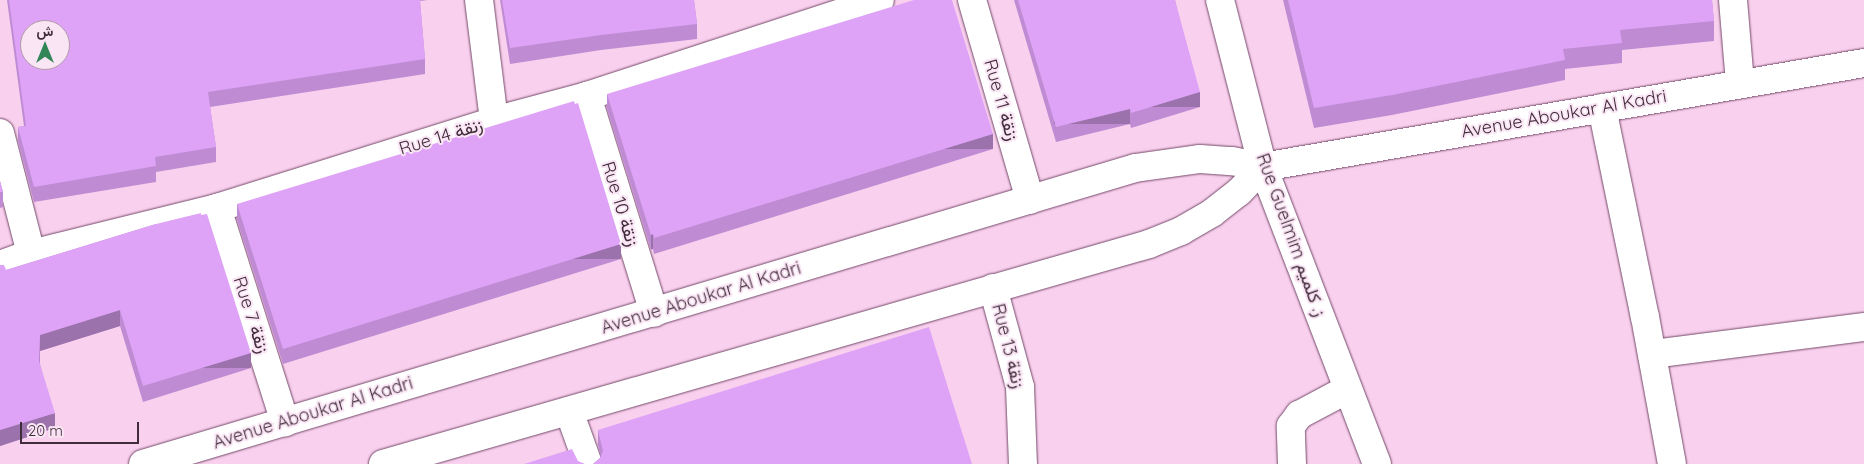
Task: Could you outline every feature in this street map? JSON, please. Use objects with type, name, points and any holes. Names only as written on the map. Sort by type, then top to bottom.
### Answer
[{"type":"street","points":[[479,0],[494,121]]},
{"type":"street","name":"Rue 14 زنقة","points":[[0,265],[31,254],[217,208],[494,121],[587,96],[880,0]]},
{"type":"street","name":"Rue 11 زنقة","points":[[972,0],[1030,200]]},
{"type":"street","name":"Rue Guelmim ز. كلميم","points":[[1220,0],[1263,167],[1377,464]]},
{"type":"street","points":[[1733,0],[1740,83]]},
{"type":"street","name":"Avenue Aboukar Al Kadri","points":[[143,464],[1135,168],[1167,162],[1200,159],[1232,161],[1263,167],[1864,62]]},
{"type":"street","name":"Rue 10 زنقة","points":[[587,96],[654,312]]},
{"type":"street","points":[[1602,108],[1652,354],[1672,464]]},
{"type":"street","points":[[0,133],[31,254]]},
{"type":"street","points":[[383,464],[1148,244],[1181,231],[1212,213],[1239,192],[1263,167]]},
{"type":"street","name":"Rue 7 زنقة","points":[[217,208],[284,422]]},
{"type":"street","name":"Rue 13 زنقة","points":[[993,288],[1020,386],[1023,464]]},
{"type":"street","points":[[1652,354],[1864,327]]},
{"type":"street","points":[[1292,464],[1290,426],[1299,415],[1348,389]]},
{"type":"street","points":[[568,411],[588,464]]},
{"type":"building","points":[[9,0],[420,0],[425,59],[208,92],[216,147],[155,157],[156,166],[34,187],[18,127],[26,126]]},
{"type":"building","points":[[502,0],[694,0],[697,24],[510,48]]},
{"type":"building","points":[[914,0],[952,0],[993,134],[654,238],[653,234],[651,235],[607,94]]},
{"type":"building","points":[[1018,0],[1175,0],[1200,92],[1131,113],[1130,109],[1056,127]]},
{"type":"building","points":[[1288,0],[1712,0],[1714,21],[1620,30],[1622,43],[1563,49],[1565,60],[1392,95],[1314,108]]},
{"type":"building","points":[[574,101],[575,104],[578,103],[621,244],[283,349],[237,204]]},
{"type":"building","points":[[0,181],[3,192],[0,192]]},
{"type":"building","points":[[201,213],[201,215],[207,214],[251,353],[143,386],[120,310],[40,335],[39,361],[55,413],[0,430],[0,265],[4,265],[6,270],[156,224]]},
{"type":"building","points":[[929,327],[972,464],[593,464],[600,458],[603,451],[598,430]]},
{"type":"building","points":[[572,449],[578,461],[585,464],[524,464]]}]
